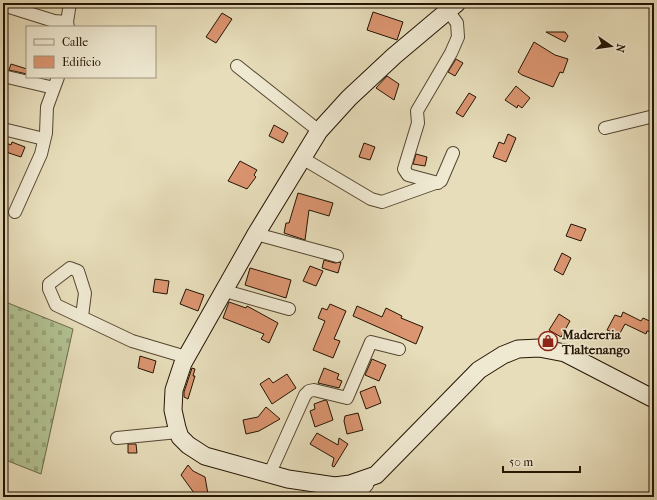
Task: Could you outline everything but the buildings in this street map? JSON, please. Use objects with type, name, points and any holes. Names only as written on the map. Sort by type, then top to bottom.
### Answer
[{"type":"street","points":[[3,5],[68,24],[70,3]]},
{"type":"street","points":[[438,183],[408,175],[404,169],[418,123],[417,110],[451,53],[458,37],[457,23],[452,7],[394,56],[350,98],[319,131],[256,234],[186,357],[178,374],[174,390],[173,410],[178,432],[188,445],[205,456],[269,474],[335,486],[370,478],[383,470],[479,370],[493,361],[518,349],[539,348],[565,353],[653,397]]},
{"type":"street","points":[[237,66],[319,131]]},
{"type":"street","points":[[3,76],[56,82],[47,107],[41,154],[15,212]]},
{"type":"street","points":[[605,128],[654,116]]},
{"type":"street","points":[[3,129],[44,139]]},
{"type":"street","points":[[302,158],[376,201],[382,202],[438,183],[443,179],[453,153]]},
{"type":"street","points":[[256,234],[337,256]]},
{"type":"street","points":[[224,291],[289,309]]},
{"type":"street","points":[[82,316],[132,341],[186,357]]},
{"type":"street","points":[[269,474],[305,395],[309,391],[314,390],[347,398],[372,342],[374,341],[399,349]]},
{"type":"street","points":[[117,438],[178,432]]},
{"type":"street","points":[[356,497],[365,488],[370,478]]},
{"type":"green space","points":[[3,301],[73,329],[41,474],[3,459]]},
{"type":"place","name":"Madereria Tlaltenango","points":[[548,341]]}]
